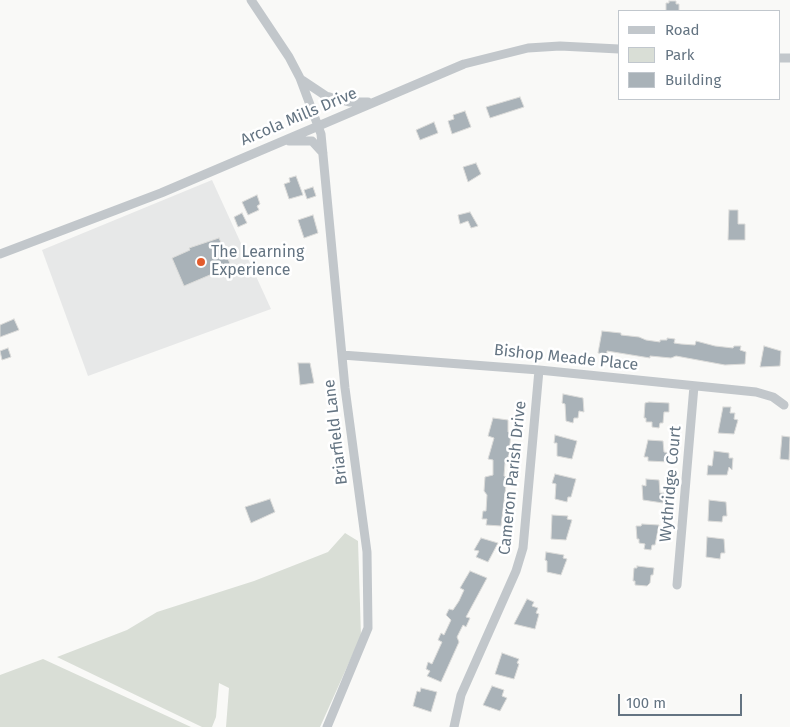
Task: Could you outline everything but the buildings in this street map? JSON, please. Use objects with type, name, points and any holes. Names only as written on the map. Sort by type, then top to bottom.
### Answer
[{"type":"street","name":"Briarfield Lane","points":[[251,0],[277,36],[300,78],[319,126],[324,156],[342,355],[361,519],[367,552],[368,618],[364,638],[327,727]]},
{"type":"street","name":"Arcola Mills Drive","points":[[0,254],[162,193],[464,64],[504,53],[560,46],[618,49]]},
{"type":"street","points":[[300,78],[326,96],[349,102],[373,102]]},
{"type":"street","points":[[281,142],[312,141],[318,145],[324,156]]},
{"type":"street","name":"Bishop Meade Place","points":[[342,355],[539,370],[756,392],[773,397],[784,405]]},
{"type":"street","name":"Cameron Parish Drive","points":[[454,727],[461,695],[516,571],[523,548],[539,370]]},
{"type":"street","name":"Wythridge Court","points":[[677,585],[694,386]]},
{"type":"shaded area","points":[[212,180],[271,309],[88,376],[42,250]]},
{"type":"green space","points":[[345,533],[358,541],[361,636],[320,727],[226,727],[229,688],[219,683],[216,717],[212,727],[202,727],[57,657],[127,630],[157,612],[254,581],[328,552]]},
{"type":"green space","points":[[43,659],[191,727],[0,727],[0,675]]},
{"type":"place","name":"The Learning Experience","points":[[201,262]]}]
